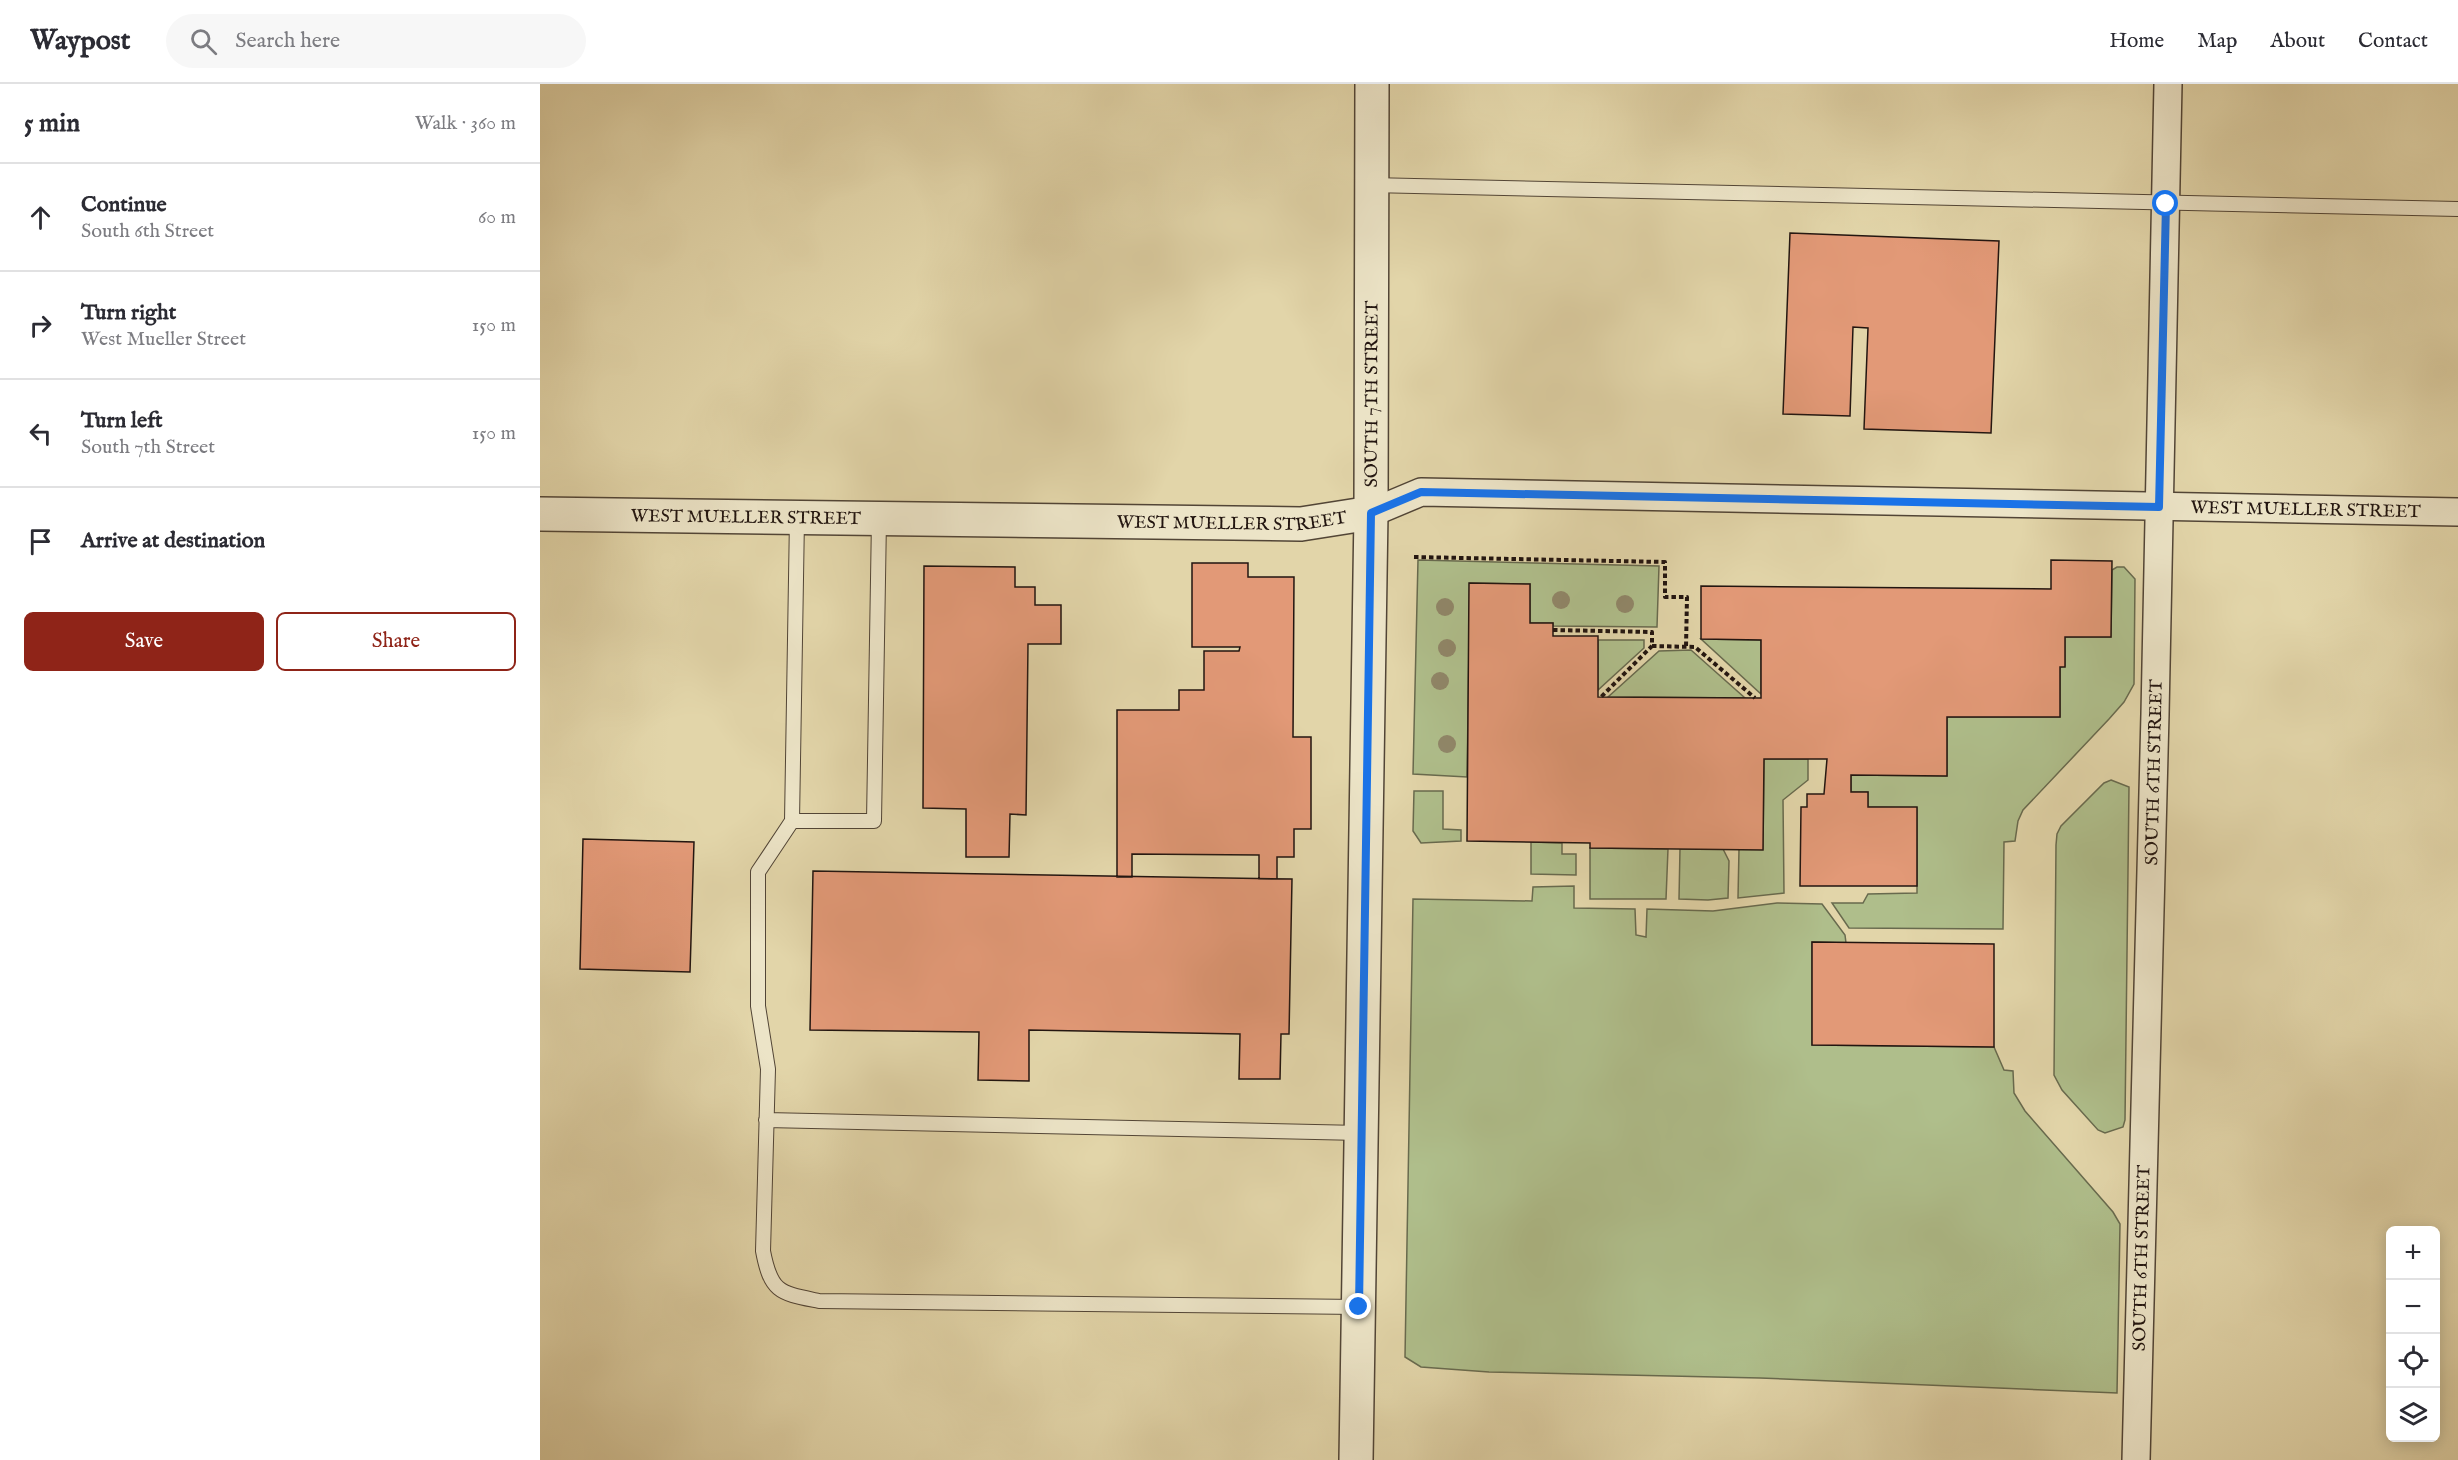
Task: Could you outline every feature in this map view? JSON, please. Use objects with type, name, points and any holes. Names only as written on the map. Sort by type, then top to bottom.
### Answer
[{"type":"street","name":"SOUTH 7TH STREET","points":[[1356,1460],[1371,513],[1372,84]]},
{"type":"street","name":"SOUTH 6TH STREET","points":[[2136,1460],[2168,84]]},
{"type":"street","name":"WEST MUELLER STREET","points":[[540,514],[1301,524],[1371,513],[1421,492],[2458,512]]},
{"type":"lane","points":[[1371,185],[2458,209]]},
{"type":"lane","points":[[797,518],[792,821],[758,872],[758,1006],[768,1069],[763,1251],[767,1274],[783,1293],[819,1301],[1359,1307]]},
{"type":"lane","points":[[792,821],[874,821],[879,519]]},
{"type":"lane","points":[[766,1120],[1360,1133]]},
{"type":"path","points":[[1414,557],[1665,562],[1665,597],[1687,597],[1686,647]]},
{"type":"path","points":[[1553,630],[1652,632],[1652,646],[1601,697]]},
{"type":"path","points":[[1652,646],[1695,647],[1755,698]]},
{"type":"green space","points":[[1418,560],[1659,566],[1657,627],[1553,626],[1553,623],[1530,623],[1530,584],[1470,583],[1467,777],[1413,774]]},
{"type":"green space","points":[[2124,567],[2135,579],[2134,684],[2124,702],[2023,810],[2018,821],[2015,841],[2004,842],[2003,929],[1849,928],[1832,903],[1863,903],[1868,894],[1917,893],[1917,808],[1868,807],[1868,792],[1851,792],[1851,775],[1947,776],[1947,717],[2060,717],[2060,667],[2065,666],[2065,637],[2111,637],[2112,570]]},
{"type":"green space","points":[[1701,639],[1761,640],[1761,694]]},
{"type":"green space","points":[[1598,640],[1644,640],[1644,648],[1598,690]]},
{"type":"green space","points":[[1691,650],[1745,698],[1608,697],[1659,651]]},
{"type":"green space","points":[[1764,759],[1808,759],[1808,780],[1783,800],[1784,893],[1738,898],[1739,849],[1763,849]]},
{"type":"green space","points":[[2111,780],[2129,787],[2125,1120],[2123,1127],[2105,1133],[2098,1130],[2062,1090],[2054,1075],[2056,845],[2057,834],[2061,826],[2104,783]]},
{"type":"green space","points":[[1414,791],[1443,791],[1443,829],[1461,830],[1461,841],[1421,843],[1413,831]]},
{"type":"green space","points":[[1531,842],[1562,843],[1562,854],[1576,854],[1576,875],[1531,874]]},
{"type":"green space","points":[[1590,848],[1668,849],[1666,899],[1590,899]]},
{"type":"green space","points":[[1680,849],[1723,849],[1729,861],[1728,898],[1679,899]]},
{"type":"green space","points":[[1574,886],[1574,908],[1635,909],[1636,935],[1646,937],[1647,909],[1713,911],[1777,903],[1822,904],[1845,935],[1846,943],[1812,942],[1812,1045],[1994,1047],[2004,1070],[2013,1071],[2014,1093],[2025,1111],[2113,1212],[2120,1224],[2117,1393],[1760,1378],[1489,1372],[1421,1367],[1405,1357],[1413,899],[1532,901],[1533,887]]},
{"type":"building","points":[[1790,233],[1999,241],[1991,433],[1864,429],[1868,328],[1853,327],[1850,416],[1783,414]]},
{"type":"building","points":[[2051,560],[2112,561],[2111,637],[2065,637],[2065,667],[2060,667],[2060,717],[1947,717],[1947,776],[1851,775],[1851,792],[1868,792],[1868,807],[1917,807],[1917,886],[1800,886],[1801,807],[1807,807],[1807,794],[1824,794],[1827,759],[1764,759],[1763,850],[1590,848],[1590,843],[1467,841],[1469,583],[1530,584],[1530,623],[1553,623],[1553,636],[1598,636],[1598,697],[1761,698],[1761,640],[1701,639],[1701,586],[2051,589]]},
{"type":"building","points":[[1192,563],[1248,563],[1248,577],[1294,577],[1293,737],[1311,737],[1311,829],[1294,829],[1294,857],[1277,857],[1277,879],[1259,879],[1259,855],[1132,854],[1132,877],[1117,877],[1117,710],[1179,710],[1179,690],[1204,690],[1204,651],[1239,651],[1240,647],[1192,647]]},
{"type":"building","points":[[924,566],[1015,567],[1015,587],[1035,587],[1035,605],[1061,605],[1061,644],[1028,644],[1026,815],[1010,814],[1009,857],[966,857],[966,809],[923,808]]},
{"type":"building","points":[[583,839],[694,842],[690,972],[580,969]]},
{"type":"building","points":[[813,871],[1292,879],[1289,1034],[1281,1034],[1280,1079],[1239,1079],[1240,1034],[1029,1030],[1029,1081],[978,1080],[979,1032],[810,1030]]},
{"type":"building","points":[[1812,942],[1994,944],[1994,1047],[1812,1045]]},
{"type":"route","points":[[1359,1307],[1371,513],[1421,492],[2159,507],[2166,204]]}]
